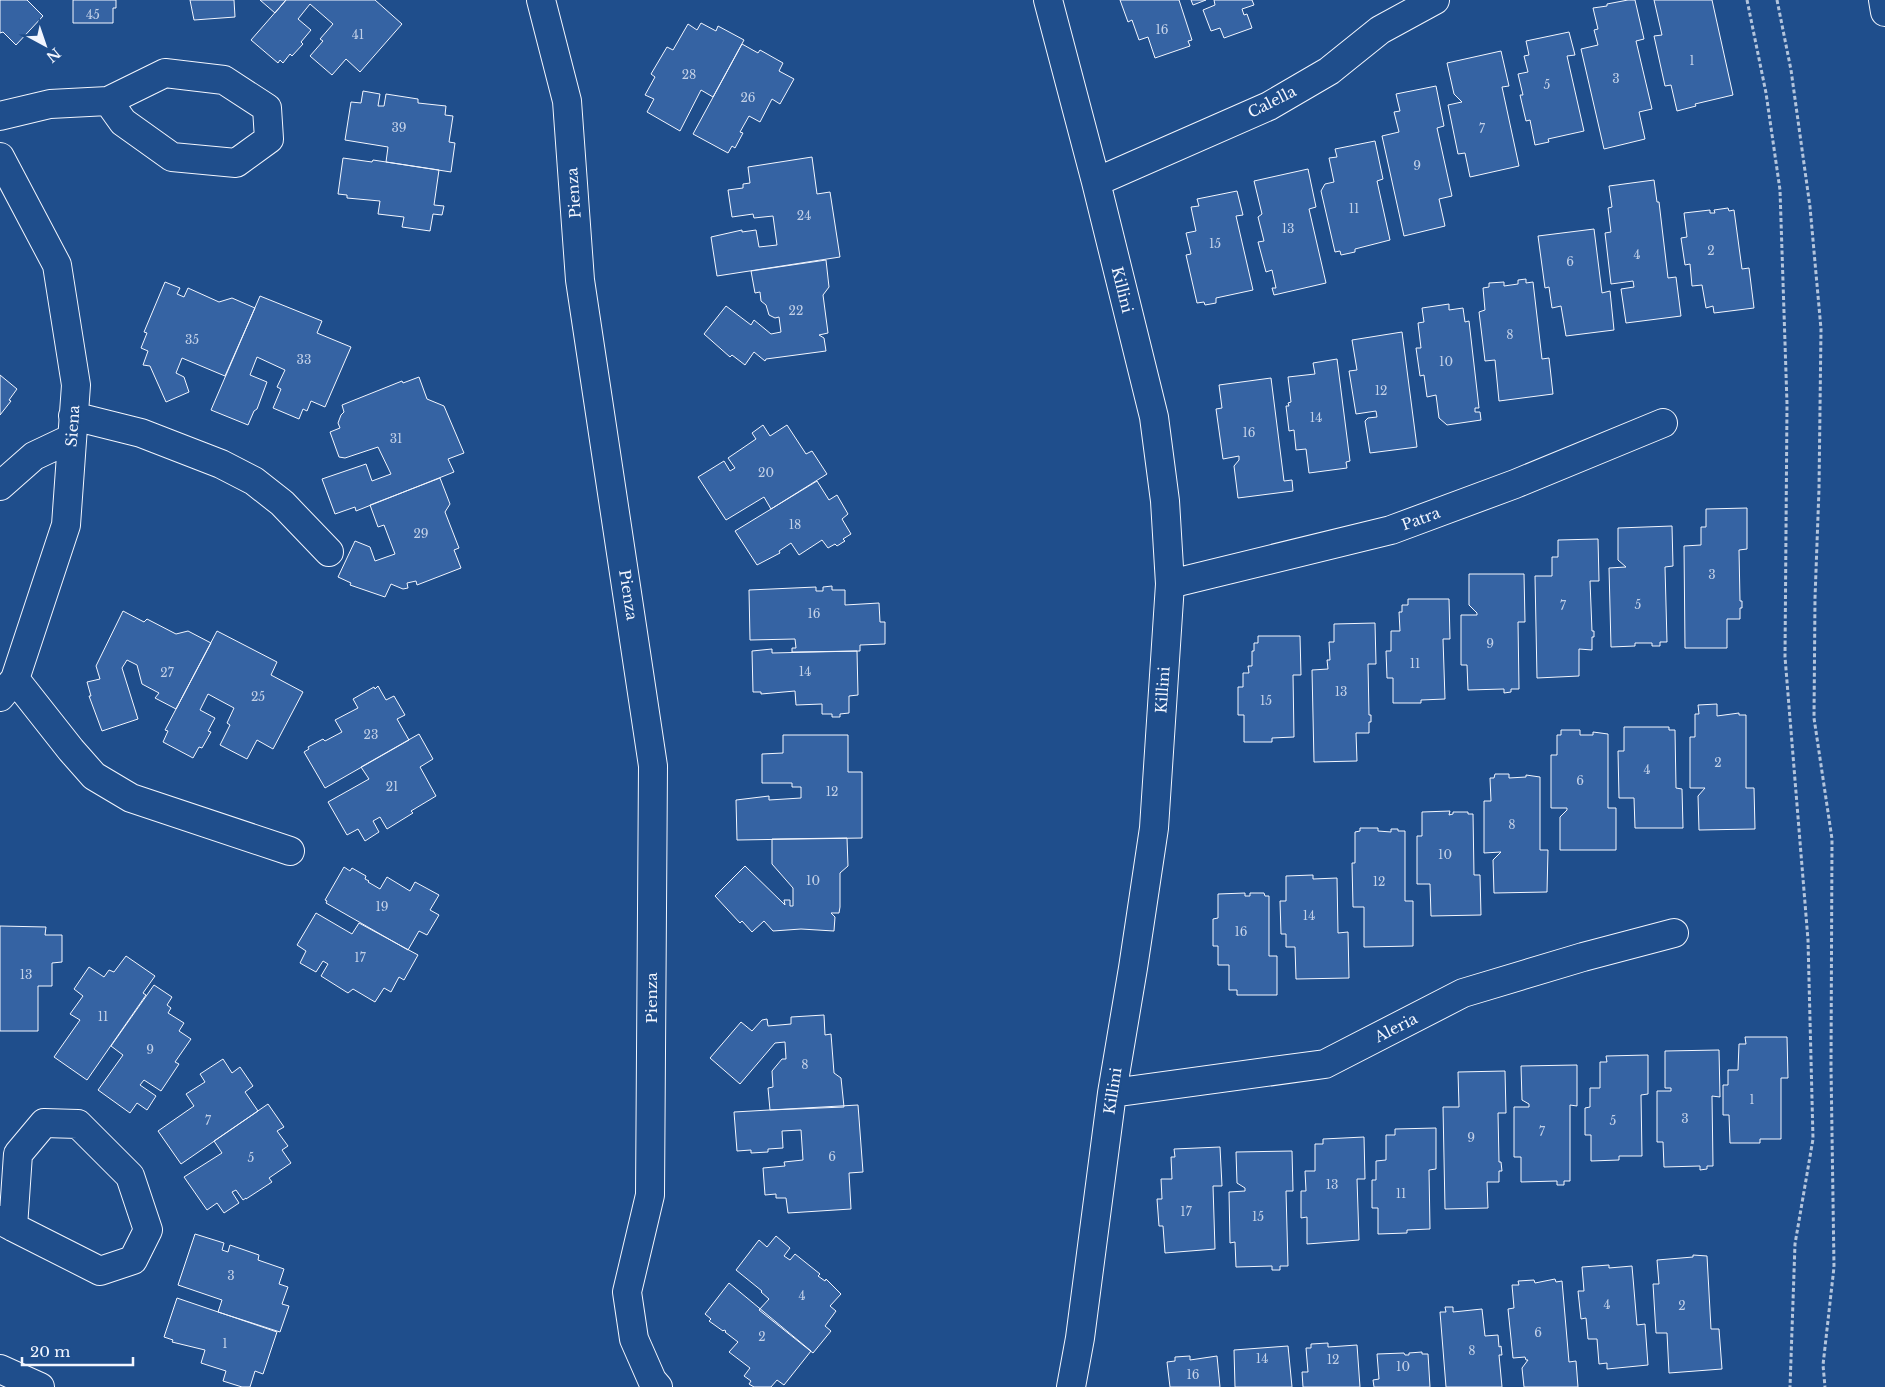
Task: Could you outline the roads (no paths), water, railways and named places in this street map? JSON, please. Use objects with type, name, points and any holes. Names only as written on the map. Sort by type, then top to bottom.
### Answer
[{"type":"street","name":"Pienza","points":[[541,0],[567,101],[580,280],[654,766],[650,1195],[627,1292],[634,1339],[652,1380],[658,1387]]},
{"type":"street","name":"Killini","points":[[1048,0],[1096,182],[1154,417],[1165,501],[1170,584],[1154,828],[1112,1093],[1080,1338],[1071,1387]]},
{"type":"street","name":"Calella","points":[[1096,182],[1270,106],[1329,71],[1380,30],[1435,0]]},
{"type":"street","points":[[1883,0],[1885,12]]},
{"type":"street","points":[[0,116],[50,104],[108,101],[165,73],[224,80],[267,108],[269,139],[236,164],[172,157],[123,122],[108,101]]},
{"type":"street","name":"Siena","points":[[0,157],[57,265],[76,385],[66,525],[8,688]]},
{"type":"street","name":"Patra","points":[[1170,584],[1391,530],[1515,484],[1663,423]]},
{"type":"street","points":[[0,486],[34,456],[73,427],[141,433],[221,464],[254,481],[282,503],[329,552]]},
{"type":"street","points":[[8,688],[71,750],[94,776],[130,798],[290,851]]},
{"type":"street","name":"Aleria","points":[[1112,1093],[1325,1064],[1463,994],[1583,957],[1674,933]]},
{"type":"street","points":[[44,1123],[78,1124],[130,1176],[148,1230],[133,1260],[100,1271],[7,1223],[18,1154],[44,1123]]},
{"type":"street","points":[[0,1369],[40,1387]]}]
